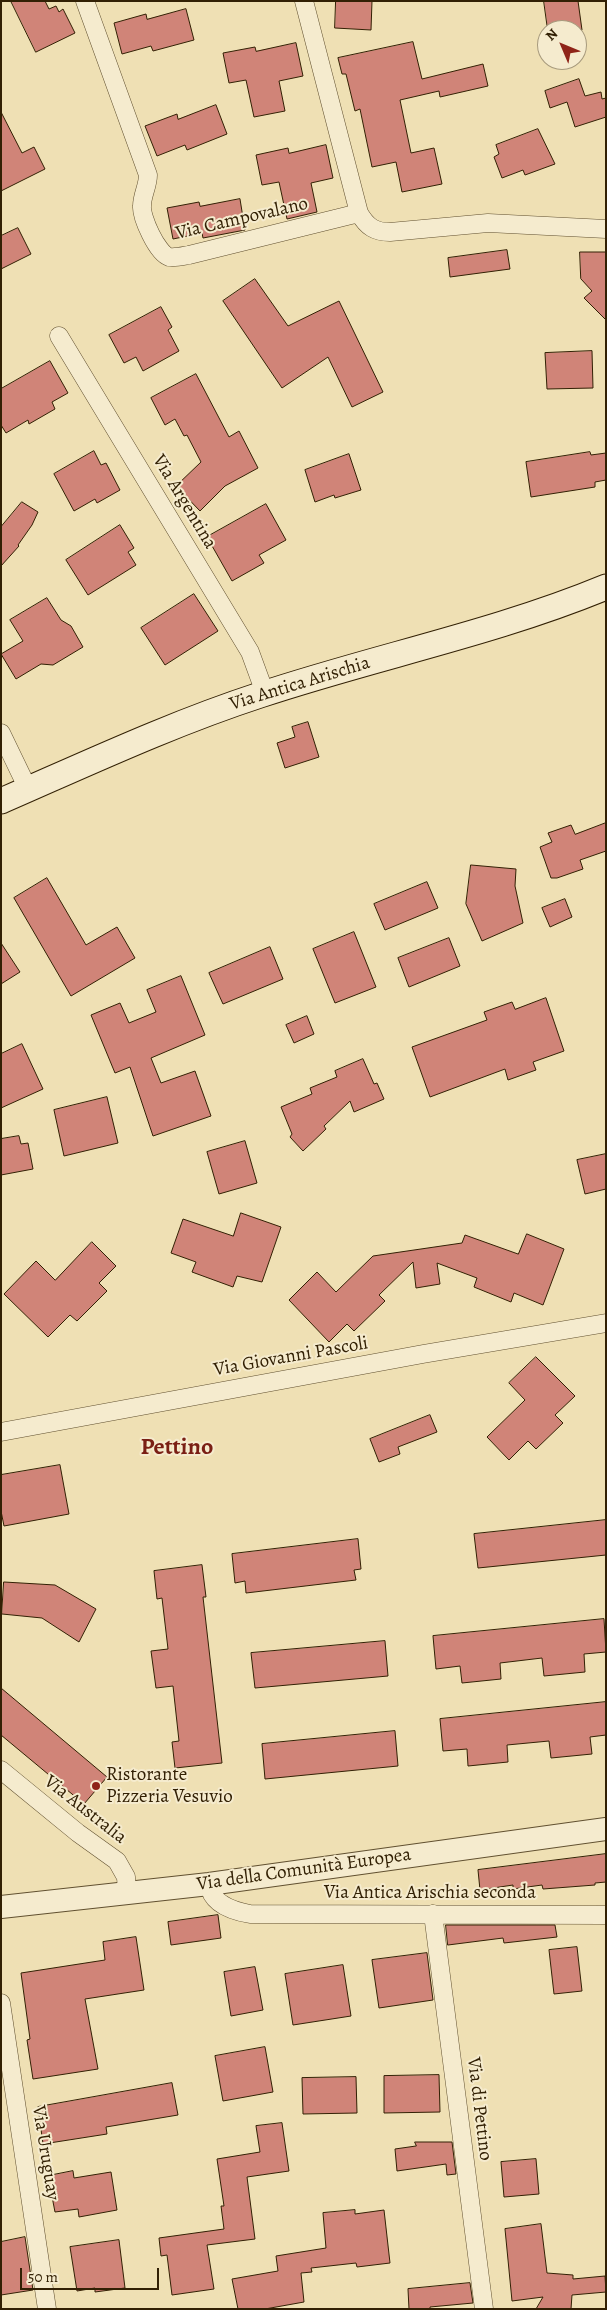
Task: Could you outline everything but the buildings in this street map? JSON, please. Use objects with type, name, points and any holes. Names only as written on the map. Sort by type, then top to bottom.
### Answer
[{"type":"main road","name":"Via Antica Arischia","points":[[1,801],[169,729],[265,693],[562,605],[606,587]]},
{"type":"main road","points":[[562,605],[606,601]]},
{"type":"street","name":"Via Campovalano","points":[[85,1],[148,175],[148,184],[141,204],[142,212],[161,252],[167,256],[174,257],[189,255],[359,213]]},
{"type":"street","points":[[304,1],[359,213],[371,229],[379,232],[488,223],[606,229]]},
{"type":"street","name":"Via Argentina","points":[[59,336],[250,652],[265,693]]},
{"type":"street","points":[[1,733],[28,789]]},
{"type":"street","name":"Via Giovanni Pascoli","points":[[1,1432],[423,1354],[600,1326]]},
{"type":"street","name":"Via Australia","points":[[1,1770],[78,1833],[117,1861],[126,1876],[127,1893]]},
{"type":"street","name":"Via della Comunità Europea","points":[[1,1907],[209,1884],[606,1829]]},
{"type":"street","name":"Via Antica Arischia seconda","points":[[209,1884],[211,1893],[217,1900],[241,1912],[402,1915],[606,1915]]},
{"type":"street","name":"Via di Pettino","points":[[433,1914],[484,2309]]},
{"type":"street","name":"Via Uruguay","points":[[1,2003],[47,2309]]},
{"type":"place","name":"Ristorante Pizzeria Vesuvio","points":[[96,1786]]},
{"type":"district","name":"Pettino","points":[[177,1448]]}]
